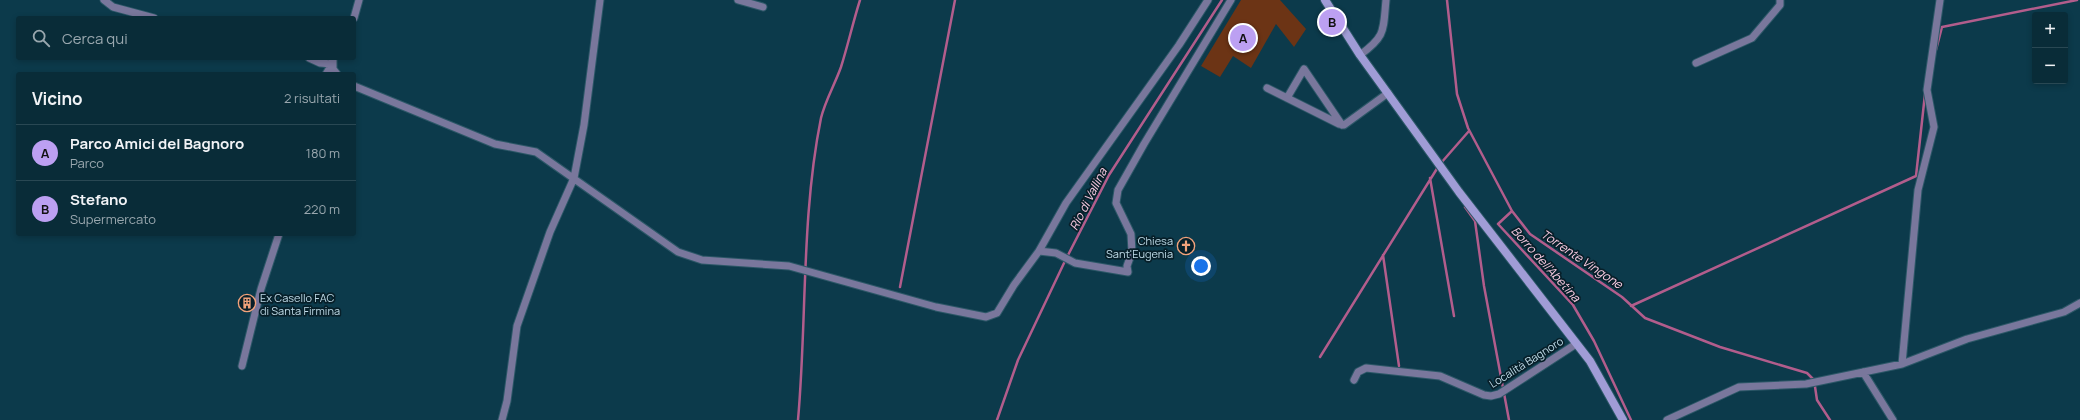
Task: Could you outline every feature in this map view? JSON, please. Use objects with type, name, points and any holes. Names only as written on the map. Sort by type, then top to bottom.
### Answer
[{"type":"street","points":[[104,0],[113,7],[147,16]]},
{"type":"street","points":[[355,16],[359,0]]},
{"type":"street","points":[[502,420],[507,401],[517,326],[550,232],[574,178],[584,125],[600,0]]},
{"type":"street","points":[[738,0],[763,7]]},
{"type":"street","points":[[356,87],[494,144],[536,152],[678,252],[702,260],[790,266],[936,307],[986,317],[997,313],[1014,285],[1039,251],[1066,203],[1178,45],[1208,0]]},
{"type":"street","points":[[1039,251],[1056,253],[1071,260],[1103,269],[1128,272],[1127,266],[1132,252],[1131,234],[1116,203],[1118,190],[1231,0]]},
{"type":"street","points":[[1325,0],[1360,54],[1458,192],[1590,361],[1622,420]]},
{"type":"street","points":[[1360,54],[1377,42],[1383,32],[1386,0]]},
{"type":"street","points":[[1696,62],[1752,38],[1780,5],[1780,0]]},
{"type":"street","points":[[1902,364],[1918,190],[1934,128],[1927,90],[1940,0]]},
{"type":"street","points":[[314,60],[320,63],[333,61]]},
{"type":"street","points":[[327,72],[333,61]]},
{"type":"street","points":[[333,61],[336,72]]},
{"type":"street","points":[[1287,98],[1304,69],[1342,124]]},
{"type":"street","points":[[1267,88],[1339,124],[1350,122],[1388,93]]},
{"type":"street","points":[[242,366],[261,289],[278,236]]},
{"type":"street","points":[[1667,420],[1739,387],[1806,384],[1902,364],[1967,339],[2064,312],[2080,303]]},
{"type":"street","name":"Località Bagnoro","points":[[1354,380],[1358,372],[1366,368],[1440,376],[1476,392],[1492,396],[1499,394],[1576,344]]},
{"type":"street","points":[[1863,372],[1893,420]]},
{"type":"shaded area","points":[[1241,0],[1280,0],[1306,29],[1294,47],[1276,24],[1251,68],[1233,56],[1220,77],[1201,66]]},
{"type":"waterway","points":[[798,420],[807,231],[815,155],[821,118],[841,67],[860,0]]},
{"type":"waterway","points":[[900,287],[955,0]]},
{"type":"waterway","name":"Rio di Vallina","points":[[997,420],[1018,360],[1065,261],[1109,175],[1222,0]]},
{"type":"waterway","name":"Torrente Vingone","points":[[1447,0],[1457,94],[1468,128],[1512,211],[1530,234],[1622,297],[1645,318],[1720,347],[1807,373],[1814,380],[1817,400],[1830,420]]},
{"type":"waterway","points":[[1936,50],[1942,27],[2077,0]]},
{"type":"waterway","points":[[1631,306],[1916,176],[1925,94]]},
{"type":"waterway","points":[[1441,163],[1469,131]]},
{"type":"waterway","points":[[1320,357],[1438,167]]},
{"type":"waterway","points":[[1430,178],[1454,316]]},
{"type":"waterway","points":[[1465,207],[1475,221],[1484,286],[1509,420]]},
{"type":"waterway","name":"Borro dell'Abetina","points":[[1512,211],[1498,224],[1573,305],[1594,341],[1631,420]]},
{"type":"waterway","points":[[1383,255],[1399,366]]},
{"type":"place","name":"Stefano","points":[[1332,22]]},
{"type":"place","name":"Parco Amici del Bagnoro","points":[[1243,38]]},
{"type":"place","name":"Chiesa Sant'Eugenia","points":[[1186,246]]},
{"type":"place","name":"Ex Casello FAC di Santa Firmina","points":[[247,303]]}]
